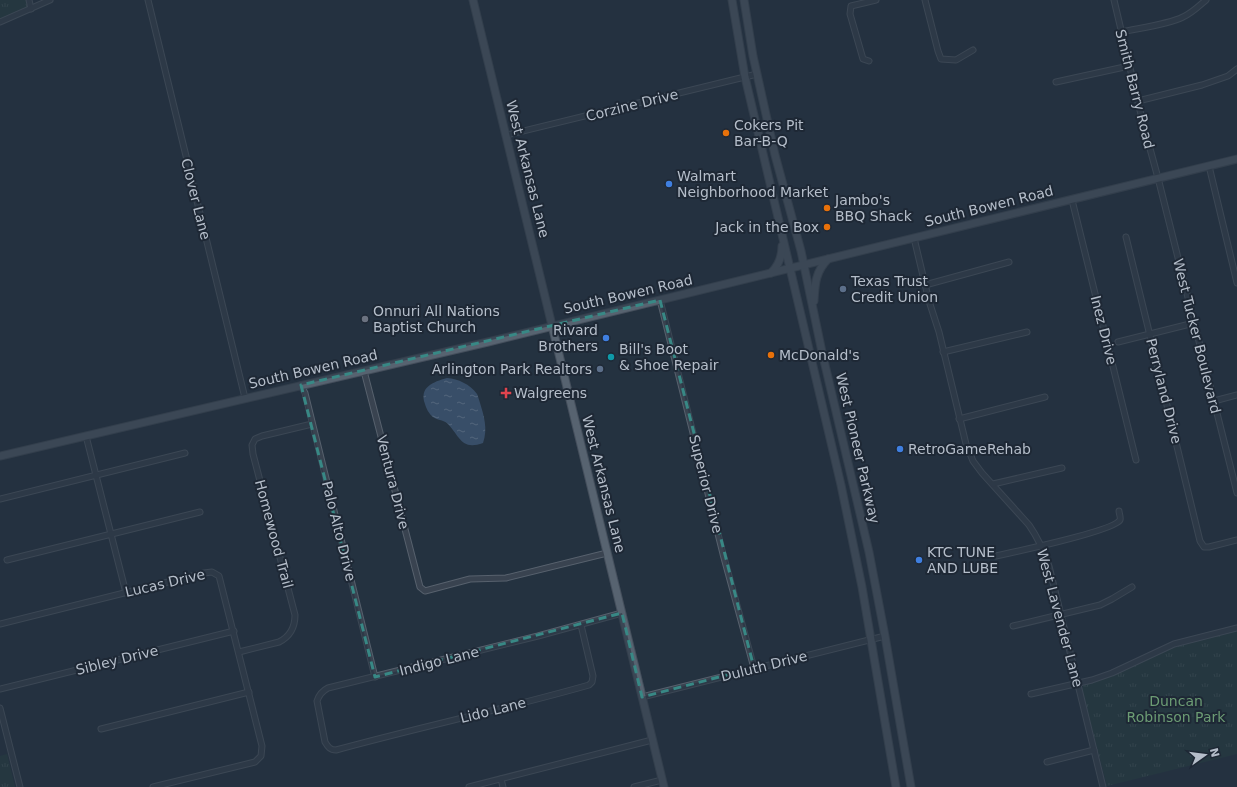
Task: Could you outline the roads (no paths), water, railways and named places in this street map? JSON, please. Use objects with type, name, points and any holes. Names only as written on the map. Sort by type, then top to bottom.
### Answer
[{"type":"main road","name":"West Arkansas Lane","points":[[473,0],[663,783]]},
{"type":"main road","name":"West Pioneer Parkway","points":[[732,0],[745,77],[841,486],[862,587],[896,787]]},
{"type":"main road","name":"West Pioneer Parkway","points":[[744,0],[757,74],[775,155],[804,265],[813,312],[869,552],[911,787]]},
{"type":"main road","name":"South Bowen Road","points":[[0,456],[552,326],[1237,159]]},
{"type":"main road","points":[[771,273],[778,263],[782,252],[782,238]]},
{"type":"main road","points":[[813,312],[819,269],[828,259]]},
{"type":"main road","points":[[825,420],[838,419]]},
{"type":"street","points":[[29,0],[32,9]]},
{"type":"street","points":[[0,22],[50,0]]},
{"type":"street","name":"Clover Lane","points":[[148,0],[245,398]]},
{"type":"street","points":[[869,60],[863,59],[850,14],[851,6],[876,0]]},
{"type":"street","points":[[925,0],[941,60],[956,60],[973,50]]},
{"type":"street","name":"Smith Barry Road","points":[[1114,0],[1129,66],[1158,178]]},
{"type":"street","points":[[1121,32],[1172,21],[1183,17],[1191,13],[1206,0]]},
{"type":"street","points":[[1056,82],[1129,66]]},
{"type":"street","points":[[1138,101],[1202,85],[1228,76],[1237,69]]},
{"type":"street","name":"Corzine Drive","points":[[507,136],[757,74]]},
{"type":"street","points":[[1209,166],[1237,283]]},
{"type":"street","name":"West Tucker Boulevard","points":[[1158,178],[1194,324],[1234,472],[1237,493]]},
{"type":"street","name":"Inez Drive","points":[[1072,200],[1136,460]]},
{"type":"street","name":"Perryland Drive","points":[[1126,237],[1200,541],[1204,547],[1208,547],[1237,540]]},
{"type":"street","name":"West Lavender Lane","points":[[914,238],[925,285],[939,332],[959,419],[969,453],[982,473],[1029,525],[1042,545],[1049,566],[1103,787]]},
{"type":"street","points":[[925,285],[1009,262]]},
{"type":"street","name":"Superior Drive","points":[[660,300],[723,554],[754,668]]},
{"type":"street","points":[[1118,342],[1194,324]]},
{"type":"street","points":[[943,352],[1027,332]]},
{"type":"street","name":"Ventura Drive","points":[[364,371],[417,580],[420,587],[425,591],[470,579],[506,578],[607,553]]},
{"type":"street","name":"Palo Alto Drive","points":[[302,386],[375,677]]},
{"type":"street","points":[[1214,401],[1237,395]]},
{"type":"street","points":[[959,419],[1045,397]]},
{"type":"street","name":"Homewood Trail","points":[[239,652],[285,640],[292,631],[295,623],[295,615],[253,454],[252,445],[255,439],[262,436],[312,424]]},
{"type":"street","points":[[86,436],[126,593]]},
{"type":"street","points":[[0,500],[185,454]]},
{"type":"street","points":[[993,484],[1062,468]]},
{"type":"street","points":[[996,556],[1088,534],[1112,525],[1120,520],[1119,511]]},
{"type":"street","points":[[7,560],[200,512]]},
{"type":"street","name":"Lucas Drive","points":[[0,624],[204,573],[212,572],[219,576],[262,746],[261,756],[255,762],[153,787]]},
{"type":"street","points":[[1013,626],[1100,604],[1112,599],[1132,587]]},
{"type":"street","name":"Indigo Lane","points":[[336,750],[329,748],[325,742],[317,702],[319,696],[328,688],[581,625],[622,613]]},
{"type":"street","name":"Lido Lane","points":[[336,750],[589,686],[592,682],[593,676],[581,625]]},
{"type":"street","points":[[1031,694],[1092,680],[1112,673],[1174,644],[1237,628]]},
{"type":"street","name":"Sibley Drive","points":[[0,689],[234,631]]},
{"type":"street","name":"Duluth Drive","points":[[642,697],[885,636]]},
{"type":"street","points":[[101,729],[249,692]]},
{"type":"street","points":[[0,708],[2,727],[20,787]]},
{"type":"street","points":[[469,787],[652,740]]},
{"type":"street","points":[[1047,762],[1094,750]]},
{"type":"street","points":[[500,779],[503,787]]},
{"type":"street","points":[[634,787],[663,783]]},
{"type":"water","points":[[447,378],[464,383],[471,387],[477,394],[485,423],[483,443],[476,445],[465,444],[447,423],[433,417],[425,406],[424,393],[428,386]]},
{"type":"place","name":"Cokers Pit Bar-B-Q","points":[[726,133]]},
{"type":"place","name":"Walmart Neighborhood Market","points":[[669,184]]},
{"type":"place","name":"Jambo's BBQ Shack","points":[[827,208]]},
{"type":"place","name":"Jack in the Box","points":[[827,227]]},
{"type":"place","name":"Texas Trust Credit Union","points":[[843,289]]},
{"type":"place","name":"Onnuri All Nations Baptist Church","points":[[365,319]]},
{"type":"place","name":"Rivard Brothers","points":[[606,338]]},
{"type":"place","name":"McDonald's","points":[[771,355]]},
{"type":"place","name":"Bill's Boot & Shoe Repair","points":[[611,357]]},
{"type":"place","name":"Arlington Park Realtors","points":[[600,369]]},
{"type":"place","name":"Walgreens","points":[[506,393]]},
{"type":"place","name":"RetroGameRehab","points":[[900,449]]},
{"type":"place","name":"KTC TUNE AND LUBE","points":[[919,560]]},
{"type":"park label","name":"Duncan Robinson Park","points":[[1176,710]]}]
